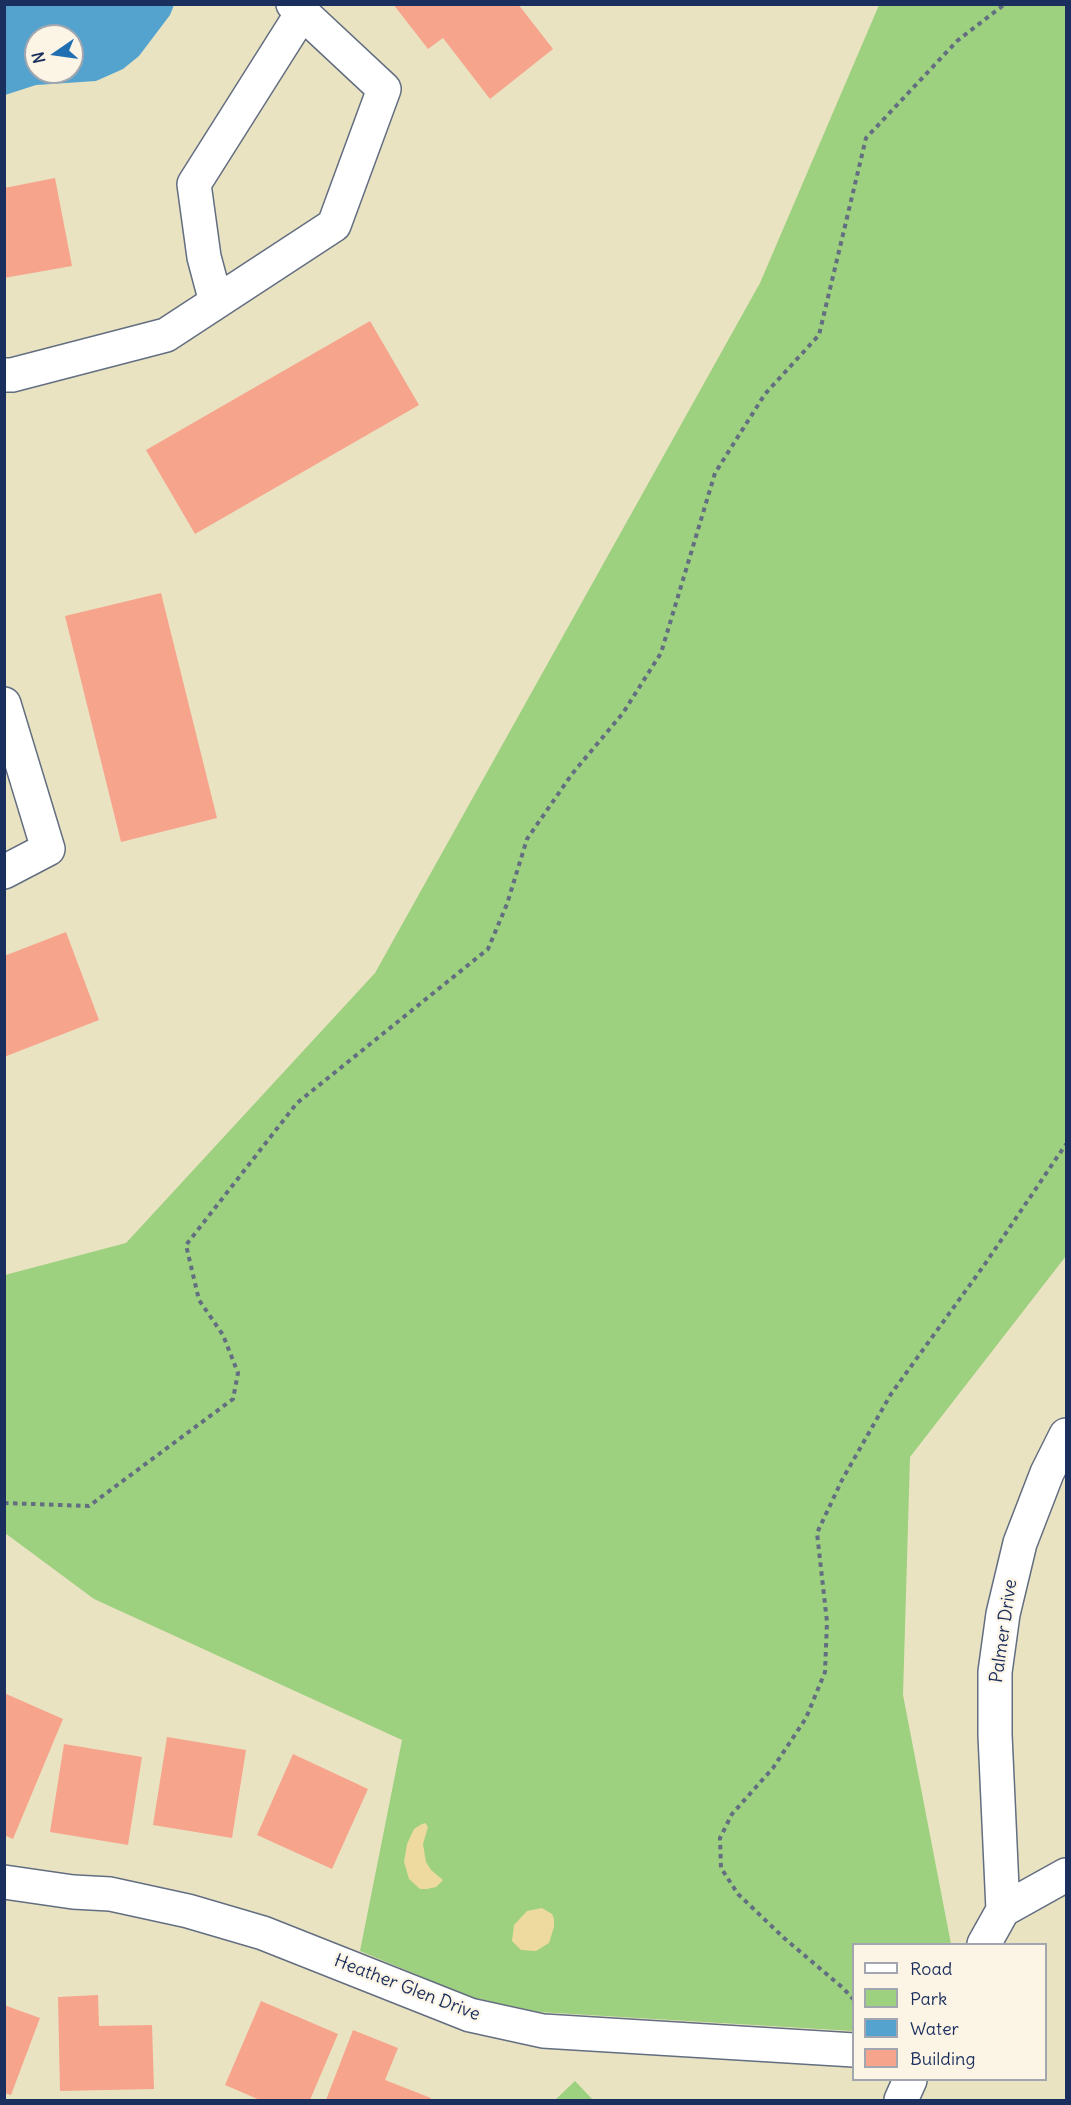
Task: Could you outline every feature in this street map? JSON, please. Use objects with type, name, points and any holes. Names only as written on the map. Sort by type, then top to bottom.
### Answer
[{"type":"street","points":[[4,375],[12,375],[166,335],[334,225],[384,88],[297,9],[194,184],[204,257],[216,302]]},
{"type":"street","points":[[4,704],[48,849],[4,872]]},
{"type":"street","name":"Palmer Drive","points":[[1003,1910],[995,1735],[995,1672],[1003,1614],[1020,1543],[1047,1473],[1066,1435]]},
{"type":"street","points":[[985,1943],[1003,1910],[1066,1875]]},
{"type":"street","name":"Heather Glen Drive","points":[[4,1882],[73,1892],[110,1894],[188,1911],[263,1933],[470,2015],[543,2031],[852,2050]]},
{"type":"street","points":[[901,2100],[909,2081]]},
{"type":"path","points":[[4,1503],[89,1506],[233,1398],[238,1373],[223,1335],[199,1300],[186,1245],[297,1102],[488,949],[507,903],[528,839],[572,774],[623,713],[661,653],[715,473],[765,394],[819,335],[866,138],[957,40],[1005,4]]},
{"type":"path","points":[[852,1998],[738,1894],[721,1868],[720,1838],[732,1814],[773,1768],[806,1718],[825,1672],[828,1622],[817,1533],[842,1480],[891,1394],[985,1263],[1066,1144]]},
{"type":"green space","points":[[879,5],[1066,5],[1066,1256],[910,1457],[903,1695],[951,1943],[852,1943],[852,2031],[539,2012],[470,1997],[360,1951],[402,1740],[94,1599],[5,1533],[5,1275],[126,1243],[375,973],[760,283]]},
{"type":"green space","points":[[575,2081],[593,2100],[555,2100]]},
{"type":"sand","points":[[425,1823],[428,1827],[423,1844],[426,1862],[431,1870],[443,1880],[436,1887],[420,1889],[409,1879],[404,1862],[407,1844],[414,1829]]},
{"type":"sand","points":[[542,1908],[552,1914],[554,1919],[549,1943],[536,1951],[521,1950],[512,1941],[514,1925],[527,1911]]},
{"type":"water","points":[[5,4],[174,4],[170,15],[139,56],[123,69],[96,81],[84,82],[84,24],[24,24],[24,84],[51,84],[36,85],[5,95]]},
{"type":"building","points":[[393,4],[518,4],[553,49],[490,99],[443,38],[428,49]]},
{"type":"building","points":[[55,178],[72,266],[4,278],[4,188]]},
{"type":"building","points":[[370,321],[419,405],[195,534],[146,450]]},
{"type":"building","points":[[161,593],[217,818],[121,842],[65,616]]},
{"type":"building","points":[[66,932],[99,1020],[4,1057],[4,956]]},
{"type":"building","points":[[4,1693],[63,1719],[13,1839],[4,1835]]},
{"type":"building","points":[[167,1737],[246,1750],[232,1838],[153,1825]]},
{"type":"building","points":[[64,1744],[142,1757],[128,1845],[50,1832]]},
{"type":"building","points":[[293,1754],[368,1789],[332,1869],[257,1835]]},
{"type":"building","points":[[98,1995],[99,2026],[152,2025],[154,2089],[60,2091],[58,1997]]},
{"type":"building","points":[[261,2001],[338,2034],[310,2100],[260,2100],[225,2085]]},
{"type":"building","points":[[4,2005],[40,2018],[11,2095],[4,2093]]},
{"type":"building","points":[[353,2030],[398,2048],[385,2080],[431,2098],[430,2100],[326,2100]]}]
